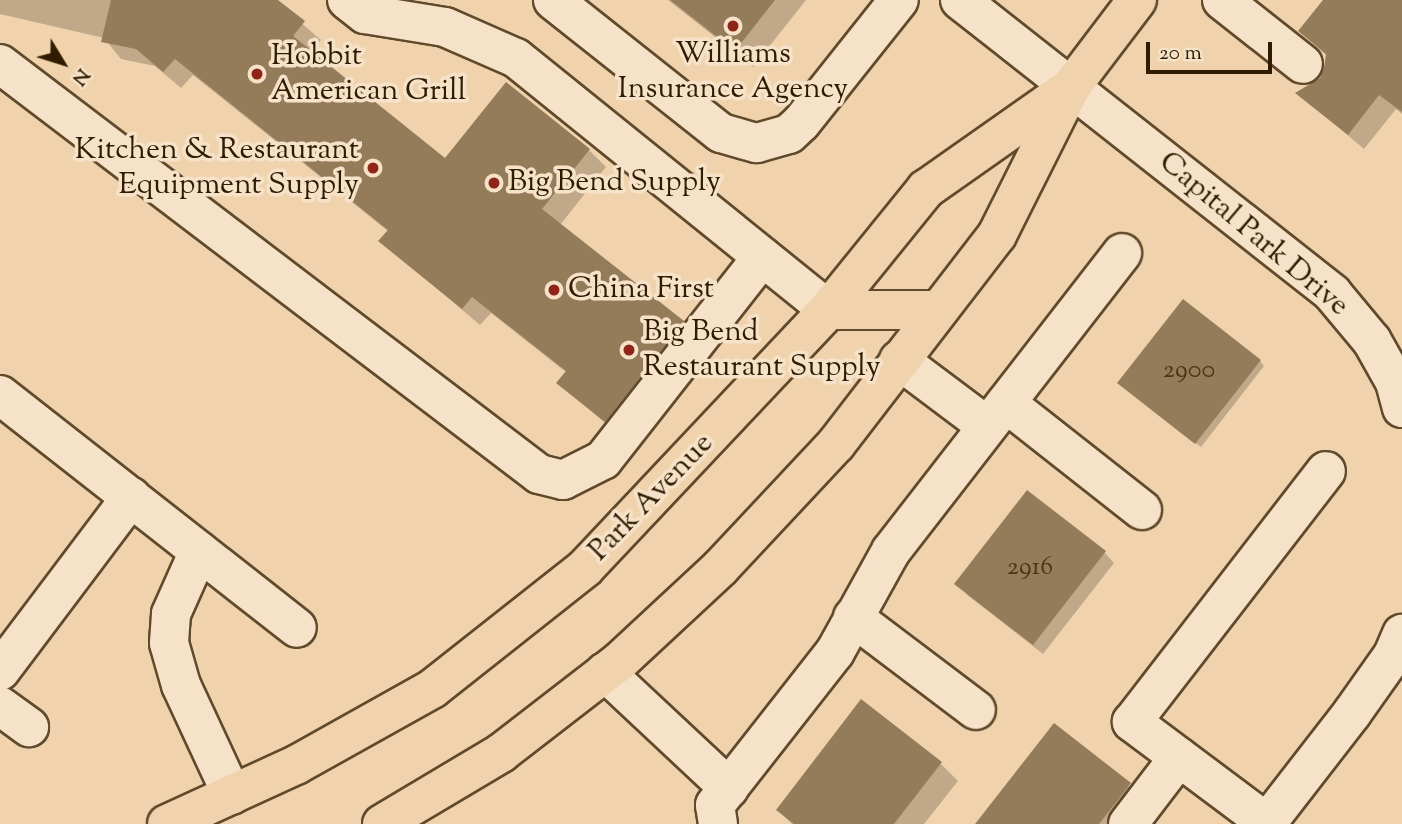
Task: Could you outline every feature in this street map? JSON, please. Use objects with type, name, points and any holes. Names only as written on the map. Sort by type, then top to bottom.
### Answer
[{"type":"main road","name":"Park Avenue","points":[[382,824],[501,753],[606,672],[720,568],[836,444],[997,235],[1071,87],[1137,0]]},
{"type":"main road","name":"Park Avenue","points":[[167,824],[296,765],[432,689],[584,568],[828,310],[926,190],[1071,87]]},
{"type":"main road","points":[[828,310],[937,310]]},
{"type":"street","points":[[347,0],[365,14],[445,27],[516,58],[828,310]]},
{"type":"street","points":[[553,0],[722,133],[757,143],[789,134],[801,123],[899,0]]},
{"type":"street","name":"Capital Park Drive","points":[[960,0],[1332,293],[1372,341],[1395,382],[1402,408]]},
{"type":"street","points":[[1222,0],[1303,64]]},
{"type":"street","points":[[0,64],[539,474],[564,480],[603,460],[762,257]]},
{"type":"street","points":[[718,824],[715,805],[835,652],[891,551],[1122,253]]},
{"type":"street","points":[[899,359],[996,414],[1142,510]]},
{"type":"street","points":[[1,399],[297,628]]},
{"type":"street","points":[[1326,471],[1132,722],[1267,823],[1359,703],[1393,654],[1402,634]]},
{"type":"street","points":[[0,671],[131,498]]},
{"type":"street","points":[[199,551],[171,614],[169,643],[181,685],[232,795]]},
{"type":"street","points":[[853,617],[976,710]]},
{"type":"street","points":[[606,672],[729,788]]},
{"type":"street","points":[[1128,824],[1179,757]]},
{"type":"building","points":[[111,0],[278,0],[305,21],[293,36],[445,158],[506,82],[590,149],[542,209],[684,321],[605,422],[556,383],[566,371],[472,297],[462,309],[378,241],[388,230],[175,59],[163,72],[136,49],[101,42]]},
{"type":"building","points":[[670,0],[775,0],[735,51]]},
{"type":"building","points":[[1323,0],[1402,0],[1402,112],[1379,95],[1348,135],[1295,93],[1320,78],[1324,68],[1326,54],[1298,31]]},
{"type":"building","points":[[1183,299],[1261,360],[1195,444],[1117,383]]},
{"type":"building","points":[[1027,490],[1106,551],[1033,645],[954,584]]},
{"type":"building","points":[[861,699],[942,762],[894,824],[794,824],[776,810]]},
{"type":"building","points":[[1054,723],[1131,783],[1099,824],[975,824]]},
{"type":"place","name":"Williams Insurance Agency","points":[[733,26]]},
{"type":"place","name":"Hobbit American Grill","points":[[257,74]]},
{"type":"place","name":"Kitchen & Restaurant Equipment Supply","points":[[373,168]]},
{"type":"place","name":"Big Bend Supply","points":[[494,183]]},
{"type":"place","name":"China First","points":[[554,290]]},
{"type":"place","name":"Big Bend Restaurant Supply","points":[[629,350]]}]
